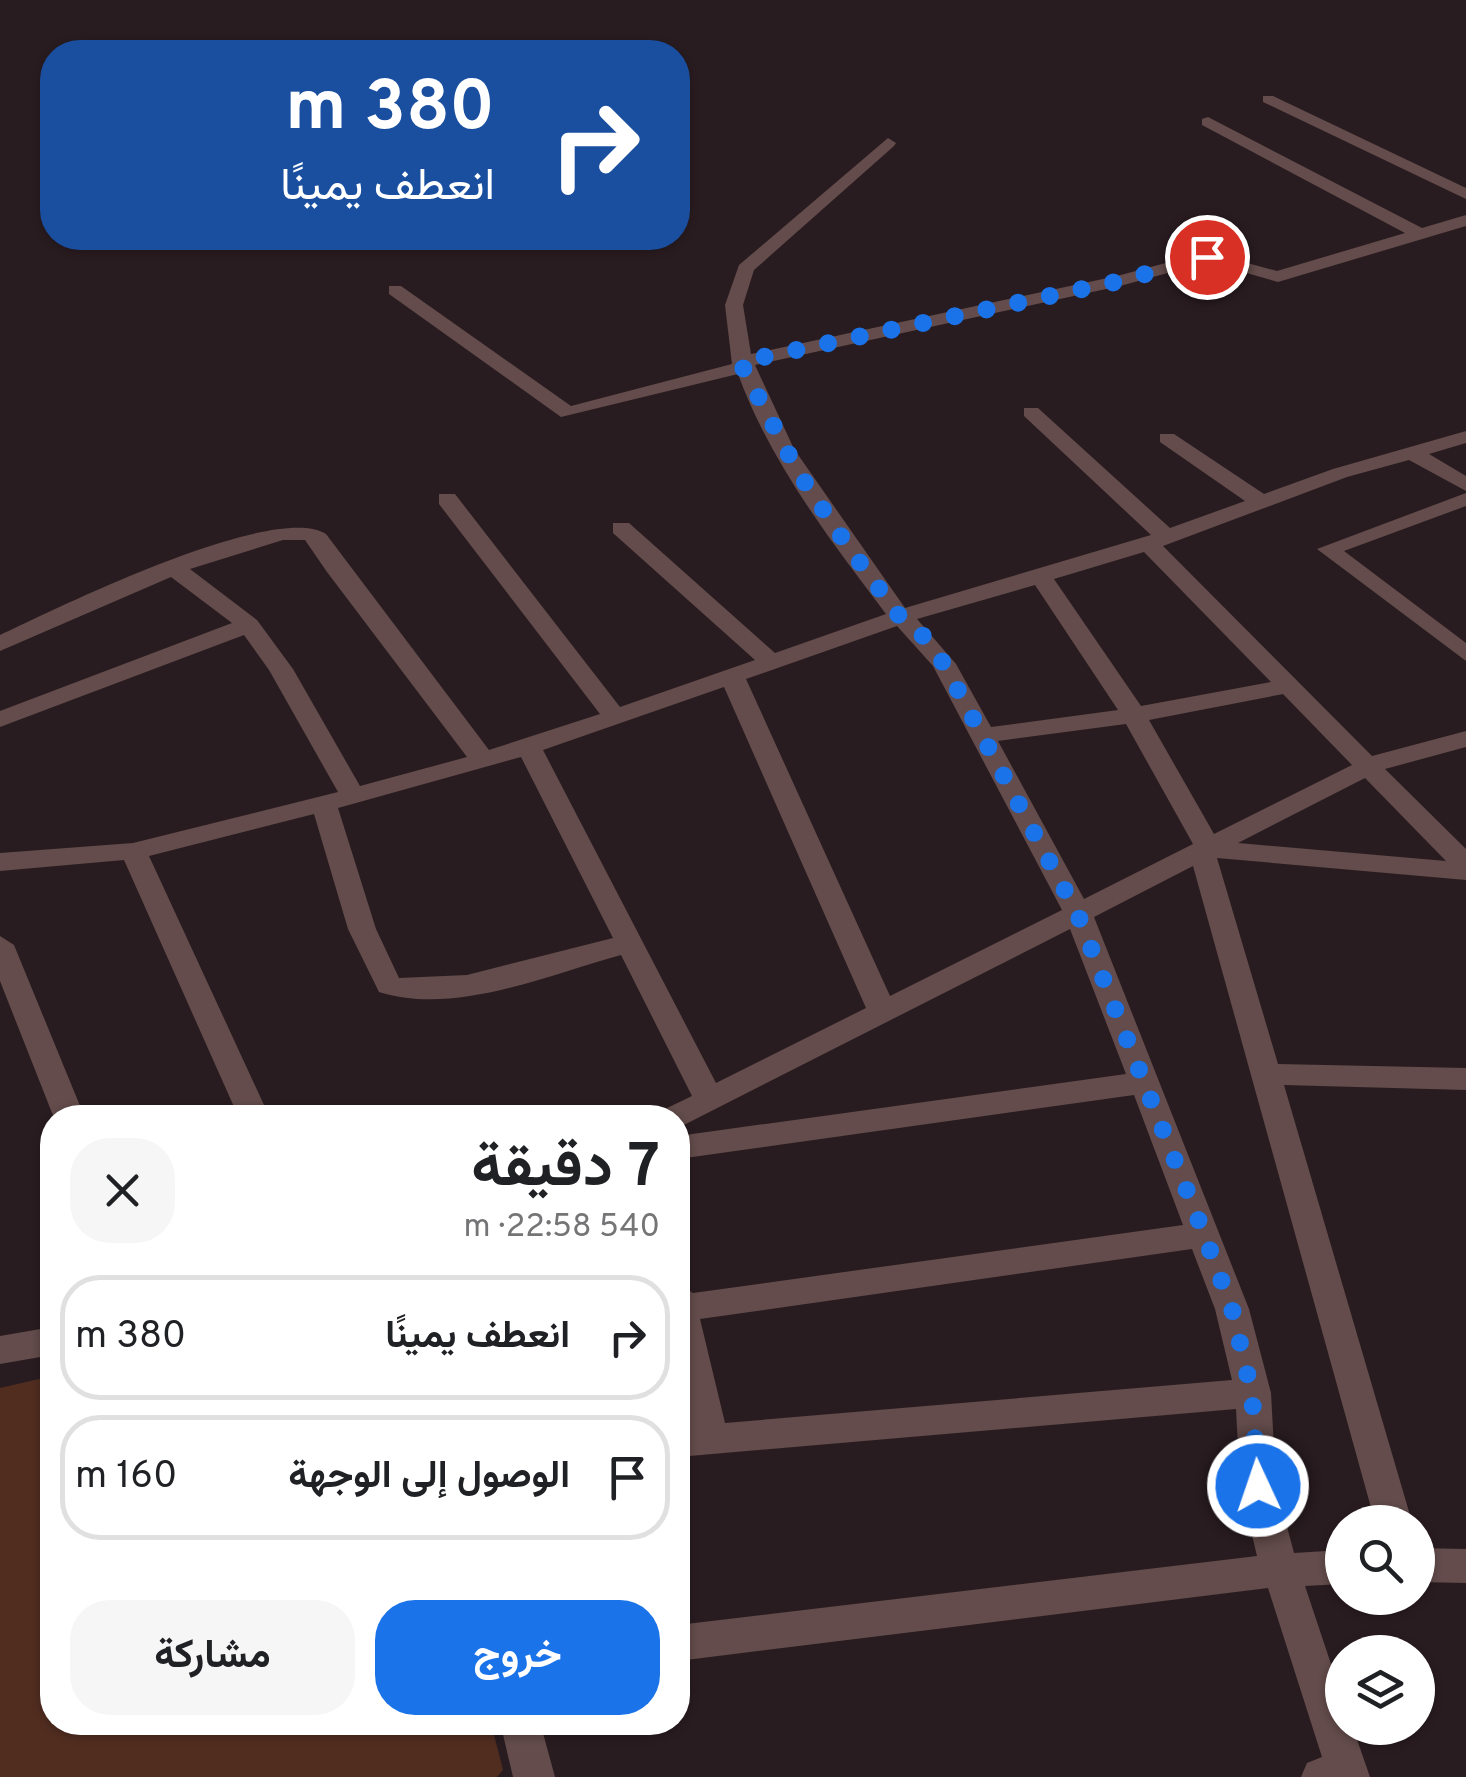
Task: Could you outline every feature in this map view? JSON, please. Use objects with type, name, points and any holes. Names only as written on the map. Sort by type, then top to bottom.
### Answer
[{"type":"street","points":[[1268,98],[1466,194]]},
{"type":"street","points":[[1208,122],[1420,234]]},
{"type":"street","points":[[888,143],[762,250],[745,269],[733,301],[732,320],[741,365],[798,472],[900,617],[920,632],[944,664],[1078,915],[1232,1309],[1252,1394],[1258,1486],[1340,1776]]},
{"type":"street","points":[[395,290],[568,413],[741,365],[1120,281],[1207,257],[1219,257],[1256,274],[1278,277],[1466,220]]},
{"type":"street","points":[[1031,412],[1158,541],[1287,686],[1466,868]]},
{"type":"street","points":[[0,862],[133,851],[324,804],[529,747],[900,617],[1158,541],[1340,473],[1466,437]]},
{"type":"street","points":[[1168,438],[1265,504]]},
{"type":"street","points":[[1414,454],[1466,484]]},
{"type":"street","points":[[1466,498],[1328,549],[1466,654]]},
{"type":"street","points":[[447,499],[614,716]]},
{"type":"street","points":[[621,528],[770,661]]},
{"type":"street","points":[[0,644],[67,610],[174,568],[275,534],[306,532],[321,539],[336,567],[483,760]]},
{"type":"street","points":[[174,568],[249,625],[281,669],[354,796]]},
{"type":"street","points":[[1041,577],[1134,715],[1206,850],[1389,1505]]},
{"type":"street","points":[[0,720],[249,625]]},
{"type":"street","points":[[732,674],[883,1014]]},
{"type":"street","points":[[983,736],[1134,715],[1287,686]]},
{"type":"street","points":[[690,1111],[1369,766],[1401,752],[1466,739]]},
{"type":"street","points":[[529,747],[710,1102]]},
{"type":"street","points":[[324,804],[374,956],[386,982],[400,992],[452,987],[629,942]]},
{"type":"street","points":[[1206,850],[1466,868]]},
{"type":"street","points":[[133,851],[250,1105]]},
{"type":"street","points":[[0,946],[65,1105]]},
{"type":"street","points":[[1268,1074],[1466,1079]]},
{"type":"street","points":[[690,1146],[1142,1083]]},
{"type":"street","points":[[690,1301],[1204,1234]]},
{"type":"street","points":[[0,1350],[40,1344]]},
{"type":"street","points":[[690,1406],[694,1440],[1252,1394]]},
{"type":"street","points":[[1435,1565],[1466,1566]]},
{"type":"street","points":[[690,1642],[1280,1570],[1325,1568]]},
{"type":"street","points":[[523,1735],[534,1777]]},
{"type":"shaded area","points":[[40,1379],[40,1735],[494,1735],[503,1770],[497,1777],[0,1777],[0,1388]]},
{"type":"route","points":[[1207,257],[1027,302],[740,362],[798,472],[847,545],[900,617],[920,632],[944,664],[1078,915],[1232,1309],[1252,1394],[1258,1486]]}]
